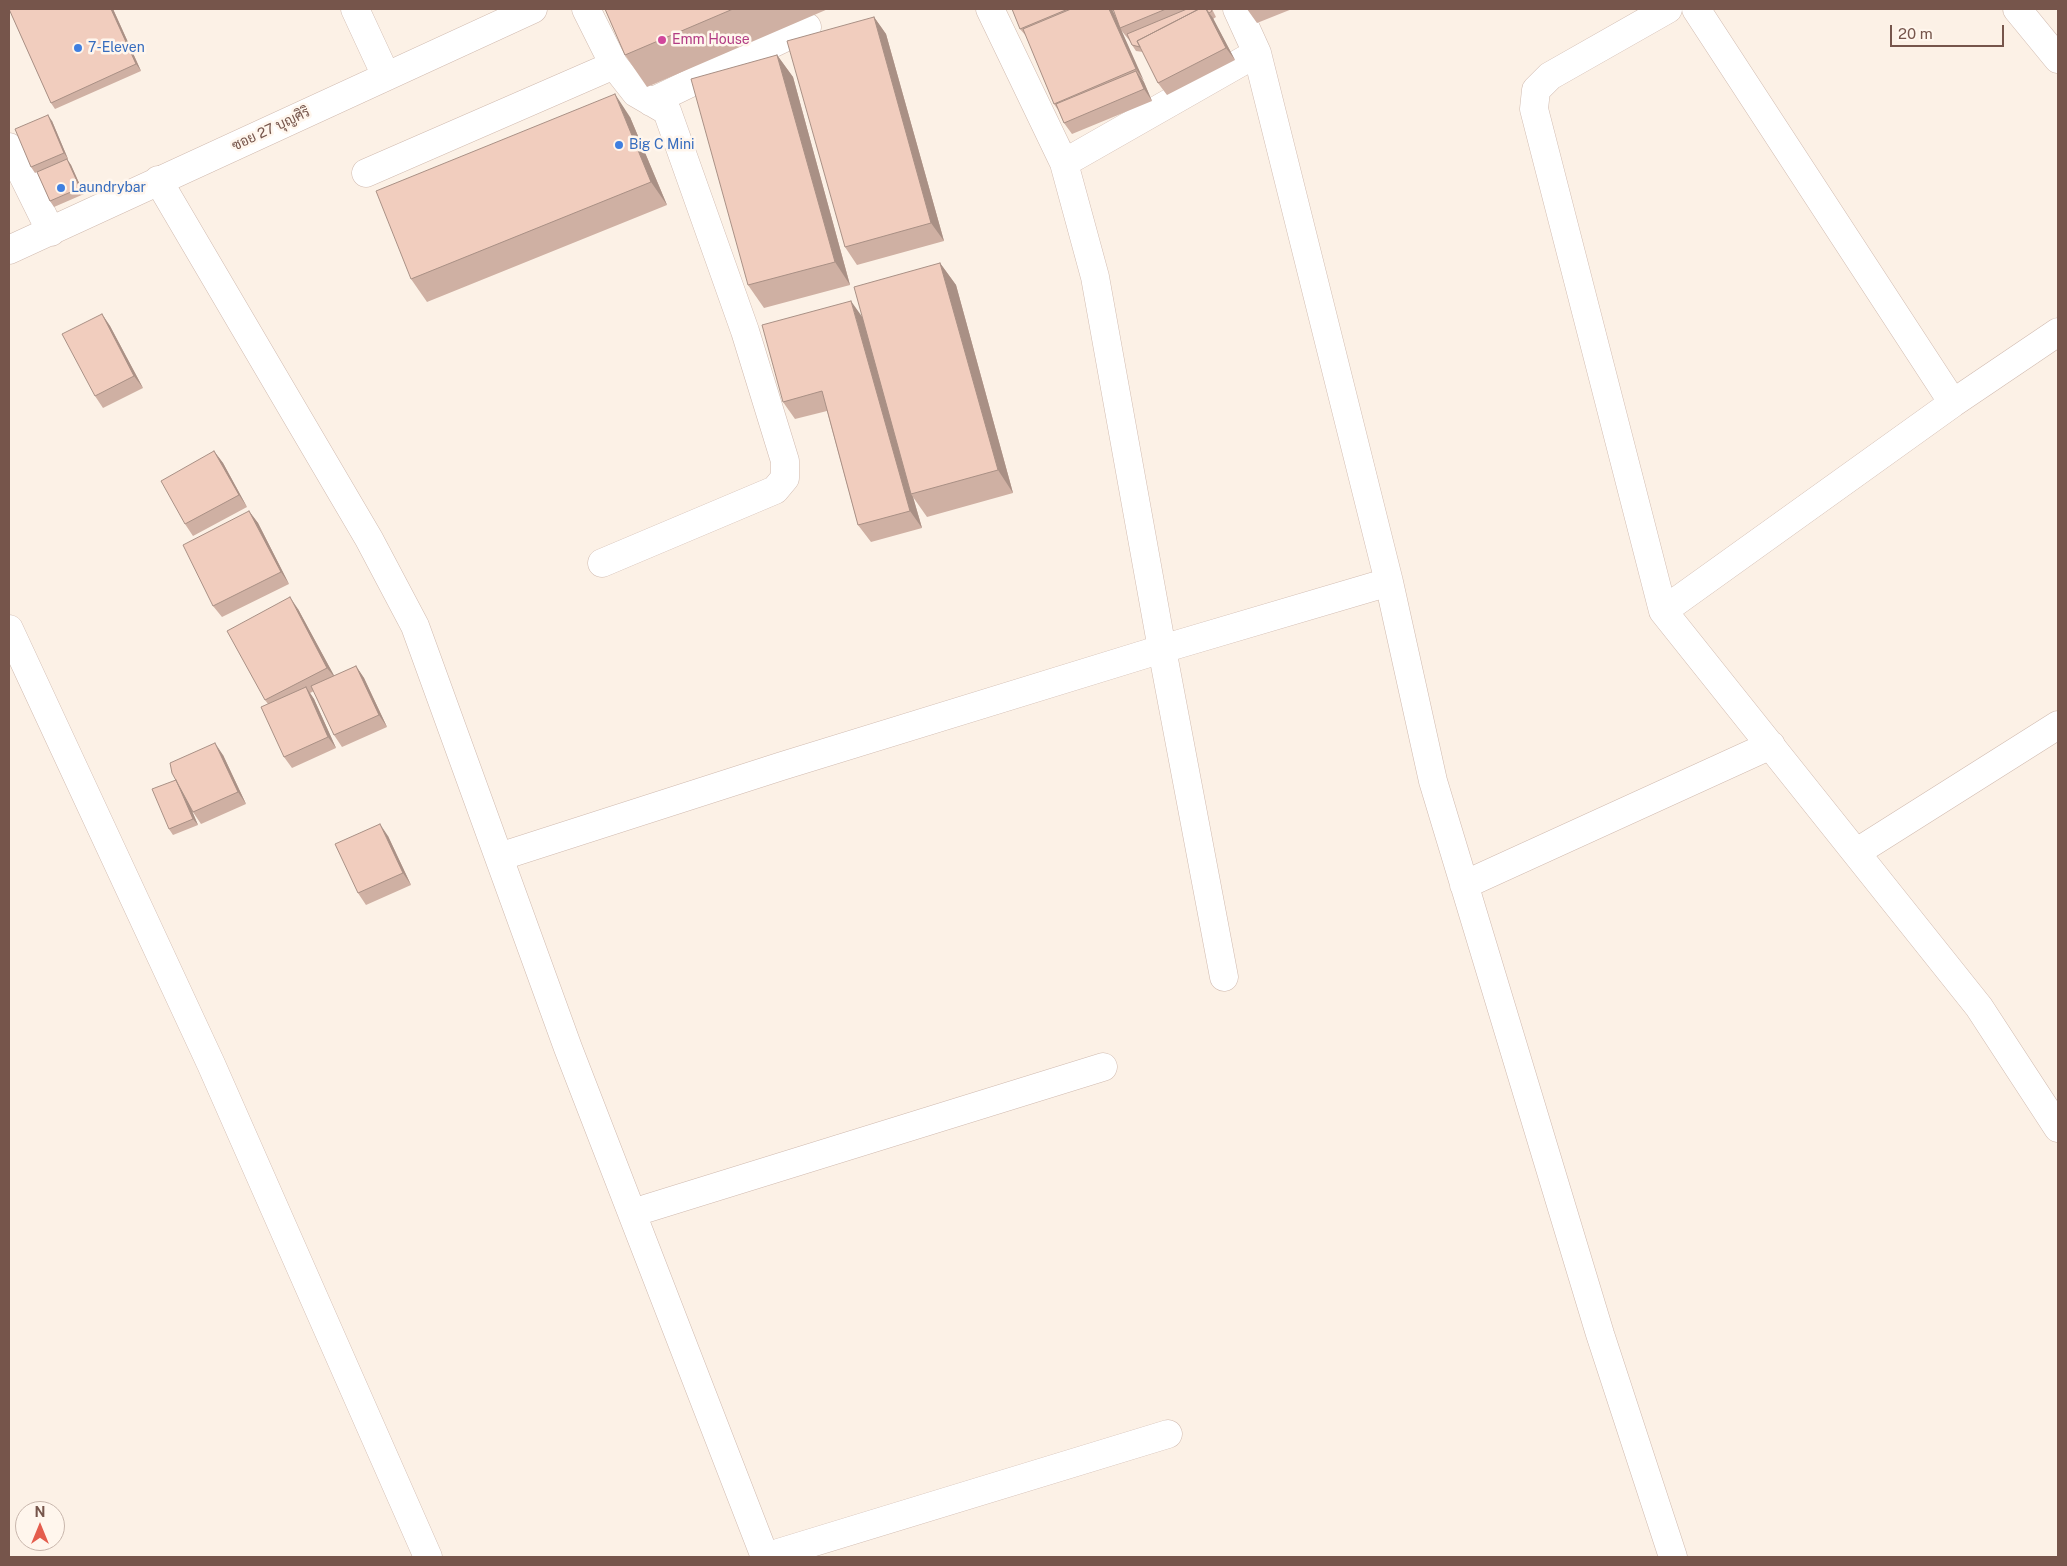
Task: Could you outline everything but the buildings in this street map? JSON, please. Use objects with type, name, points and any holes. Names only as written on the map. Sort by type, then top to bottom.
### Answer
[{"type":"street","points":[[355,9],[386,76]]},
{"type":"street","name":"ซอย 27 บุญศิริ","points":[[9,250],[533,9]]},
{"type":"street","points":[[586,9],[614,65],[636,93],[667,111],[754,328],[785,461],[785,478],[775,490],[602,563]]},
{"type":"street","points":[[990,9],[1064,163],[1096,277],[1162,649],[1224,977]]},
{"type":"street","points":[[1237,9],[1257,53],[1389,582],[1433,781],[1600,1334],[1673,1557]]},
{"type":"street","points":[[1668,9],[1550,76],[1536,90],[1534,109],[1663,611],[1857,852],[1978,1007],[2058,1128]]},
{"type":"street","points":[[1696,9],[1953,403]]},
{"type":"street","points":[[2017,9],[2058,59]]},
{"type":"street","points":[[651,102],[808,27]]},
{"type":"street","points":[[1064,163],[1257,53]]},
{"type":"street","points":[[366,173],[614,65]]},
{"type":"street","points":[[9,147],[51,232]]},
{"type":"street","points":[[158,180],[369,538],[415,626],[568,1048],[765,1557],[1168,1434]]},
{"type":"street","points":[[1663,611],[1953,403],[2058,332]]},
{"type":"street","points":[[499,857],[791,763],[1162,649],[1389,582]]},
{"type":"street","points":[[9,629],[211,1064],[428,1557]]},
{"type":"street","points":[[1857,852],[2058,724]]},
{"type":"street","points":[[1464,885],[1771,745]]},
{"type":"street","points":[[632,1213],[1104,1067]]},
{"type":"place","name":"Emm House","points":[[662,40]]},
{"type":"place","name":"7-Eleven","points":[[78,48]]},
{"type":"place","name":"Big C Mini","points":[[619,145]]},
{"type":"place","name":"Laundrybar","points":[[61,188]]}]
